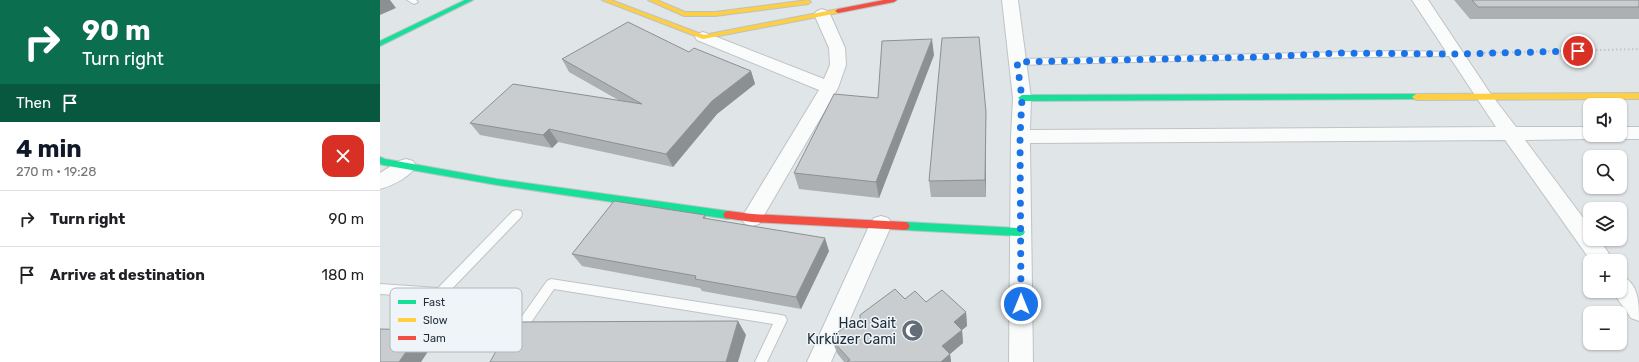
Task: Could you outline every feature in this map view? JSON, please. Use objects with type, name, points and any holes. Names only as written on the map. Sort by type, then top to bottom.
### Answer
[{"type":"street","points":[[380,44],[470,0]]},
{"type":"street","points":[[605,0],[703,36],[829,88]]},
{"type":"street","points":[[651,0],[684,14],[715,14],[800,4],[819,7]]},
{"type":"street","points":[[703,36],[819,7],[894,0]]},
{"type":"street","points":[[1010,0],[1022,98],[1020,137],[1021,362]]},
{"type":"street","points":[[1420,0],[1484,97],[1598,254]]},
{"type":"street","points":[[752,218],[829,88],[838,66],[837,48],[819,7]]},
{"type":"street","points":[[1022,98],[1639,96]]},
{"type":"street","points":[[1627,133],[1639,132]]},
{"type":"street","points":[[1020,137],[1583,133]]},
{"type":"street","points":[[380,160],[383,162],[497,182],[752,218],[1020,232]]},
{"type":"street","points":[[380,182],[406,166]]},
{"type":"street","points":[[819,362],[881,224]]},
{"type":"street","points":[[1627,295],[1639,311]]},
{"type":"lane","points":[[1017,62],[1260,57],[1339,53],[1455,54]]},
{"type":"lane","points":[[446,288],[517,214]]},
{"type":"lane","points":[[522,326],[551,284],[781,320],[761,362]]},
{"type":"lane","points":[[380,289],[390,290]]},
{"type":"path","points":[[1455,54],[1639,49]]},
{"type":"building","points":[[1472,0],[1639,0],[1639,7],[1478,7]]},
{"type":"building","points":[[628,22],[689,52],[694,48],[751,71],[712,101],[666,154],[549,129],[543,135],[470,123],[513,84],[642,104],[562,59]]},
{"type":"building","points":[[979,37],[986,112],[985,180],[929,181],[942,38]]},
{"type":"building","points":[[932,39],[876,182],[794,173],[834,94],[878,98],[882,41]]},
{"type":"building","points":[[614,201],[705,215],[703,218],[825,238],[796,297],[695,279],[696,276],[572,254]]},
{"type":"building","name":"Hacı Sait Kırküzer Cami","points":[[895,289],[905,299],[915,291],[926,302],[942,290],[966,312],[954,322],[962,330],[942,346],[950,354],[941,362],[847,362],[850,360],[832,340],[834,335],[853,321],[860,321],[860,315]]},
{"type":"building","points":[[738,321],[726,362],[490,362],[496,352],[522,352],[522,322]]},
{"type":"building","points":[[380,329],[390,329],[390,352],[406,352],[399,362],[380,362]]},
{"type":"traffic: fast","points":[[380,44],[470,0]]},
{"type":"traffic: fast","points":[[1022,98],[1416,97]]},
{"type":"traffic: fast","points":[[380,160],[383,162],[497,182],[728,215]]},
{"type":"traffic: fast","points":[[905,226],[1020,232]]},
{"type":"traffic: slow","points":[[605,0],[703,37],[838,11]]},
{"type":"traffic: slow","points":[[651,0],[684,14],[715,14],[808,2]]},
{"type":"traffic: slow","points":[[1416,97],[1639,96]]},
{"type":"traffic: jam","points":[[838,11],[894,0]]},
{"type":"traffic: jam","points":[[728,215],[752,218],[905,226]]},
{"type":"place","name":"Hacı Sait Kırküzer Cami","points":[[912,331]]},
{"type":"route","points":[[1021,304],[1020,137],[1022,98],[1017,62],[1260,57],[1339,53],[1455,54],[1578,51]]}]
